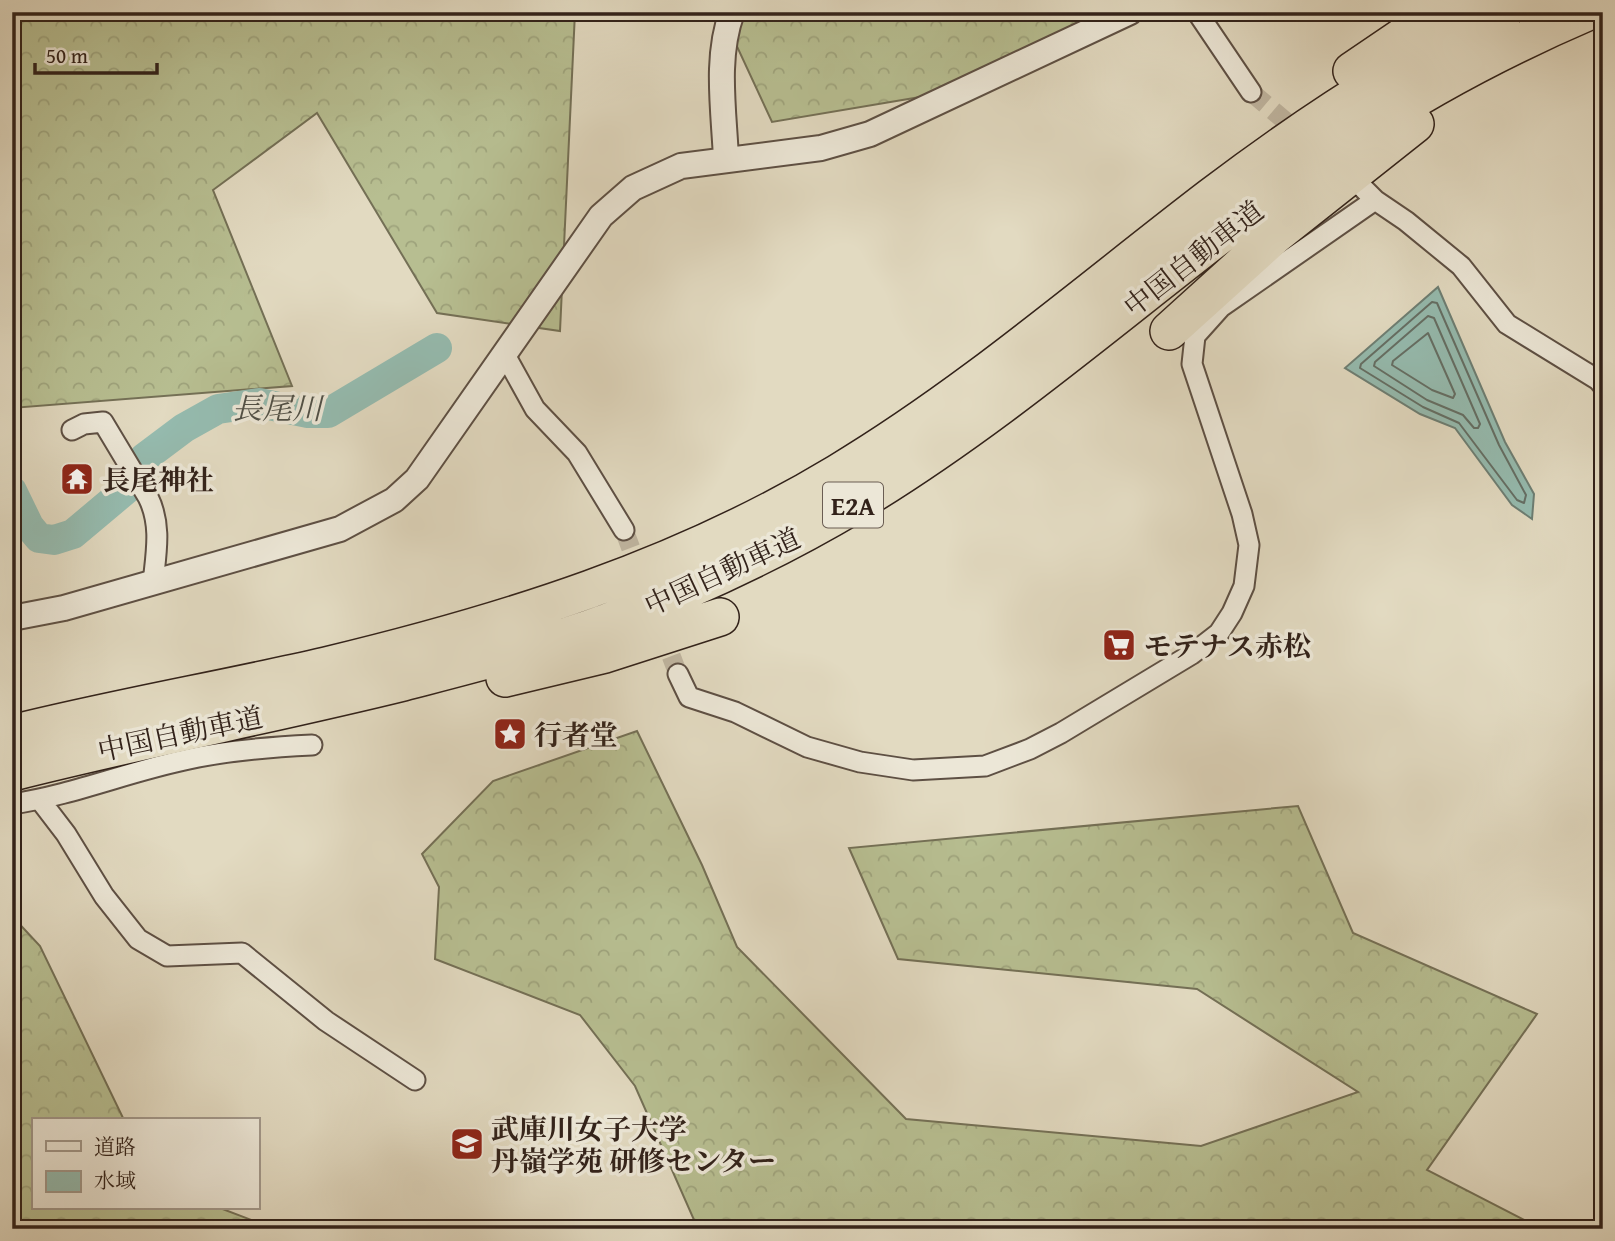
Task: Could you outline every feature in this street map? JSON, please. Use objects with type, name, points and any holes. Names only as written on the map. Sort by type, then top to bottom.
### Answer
[{"type":"highway","points":[[1084,297],[1171,219],[1318,96],[1365,60],[1439,12]]},
{"type":"highway","name":"中国自動車道","points":[[12,734],[323,666],[526,612],[654,566],[751,521],[847,467],[959,393],[1212,196],[1340,106],[1401,67],[1504,12]]},
{"type":"highway","name":"中国自動車道","points":[[12,772],[457,668],[540,645],[605,623],[735,569],[794,539],[888,483],[977,423],[1246,216],[1360,133],[1483,61],[1587,12]]},
{"type":"highway","points":[[1169,331],[1275,236],[1379,151],[1505,63],[1594,12]]},
{"type":"highway","points":[[256,716],[432,692],[550,668],[605,654],[720,617]]},
{"type":"street","points":[[726,159],[722,70],[725,31],[732,12]]},
{"type":"street","points":[[12,618],[64,608],[340,529],[394,500],[418,479],[601,216],[633,188],[681,166],[821,148],[870,134],[1130,12]]},
{"type":"street","points":[[1197,12],[1251,92]]},
{"type":"street","points":[[1360,185],[1375,200],[1406,220],[1461,266],[1507,324],[1598,380],[1603,386]]},
{"type":"street","points":[[678,674],[689,697],[735,712],[807,747],[860,762],[913,770],[985,766],[1030,749],[1192,654],[1219,633],[1232,613],[1244,586],[1249,545],[1242,514],[1192,364],[1195,336],[1221,307],[1375,200]]},
{"type":"street","points":[[504,353],[535,409],[578,453],[624,530]]},
{"type":"street","points":[[72,430],[84,424],[103,422],[148,497],[158,528],[153,583]]},
{"type":"street","points":[[12,804],[40,800],[189,759],[312,744]]},
{"type":"street","points":[[40,800],[104,896],[138,939],[167,957],[242,953],[326,1021],[415,1080]]},
{"type":"green space","points":[[12,12],[575,12],[560,331],[437,313],[317,113],[213,190],[292,386],[12,408]]},
{"type":"green space","points":[[721,12],[1125,12],[926,96],[772,122]]},
{"type":"green space","points":[[637,731],[702,865],[737,947],[906,1119],[1201,1146],[1358,1092],[1197,989],[898,959],[849,848],[1298,806],[1353,933],[1537,1014],[1427,1170],[1542,1229],[698,1229],[635,1086],[580,1015],[435,959],[439,887],[422,854],[493,781]]},
{"type":"green space","points":[[12,916],[40,946],[123,1118],[32,1118],[32,1210],[225,1210],[275,1229],[12,1229]]},
{"type":"water","points":[[1438,287],[1505,442],[1534,494],[1532,519],[1512,505],[1455,428],[1420,414],[1345,368]]},
{"type":"waterway","name":"長尾川","points":[[12,491],[29,526],[39,538],[54,540],[73,534],[129,487],[144,458],[184,428],[218,409],[259,403],[308,413],[328,413],[437,348]]},
{"type":"tunnel","points":[[1251,92],[1303,136]]},
{"type":"tunnel","points":[[624,530],[641,575]]},
{"type":"tunnel","points":[[661,629],[678,674]]},
{"type":"place","name":"長尾神社","points":[[77,479]]},
{"type":"place","name":"モテナス赤松","points":[[1119,645]]},
{"type":"place","name":"行者堂","points":[[510,734]]},
{"type":"place","name":"武庫川女子大学 丹嶺学苑 研修センター","points":[[467,1144]]}]
